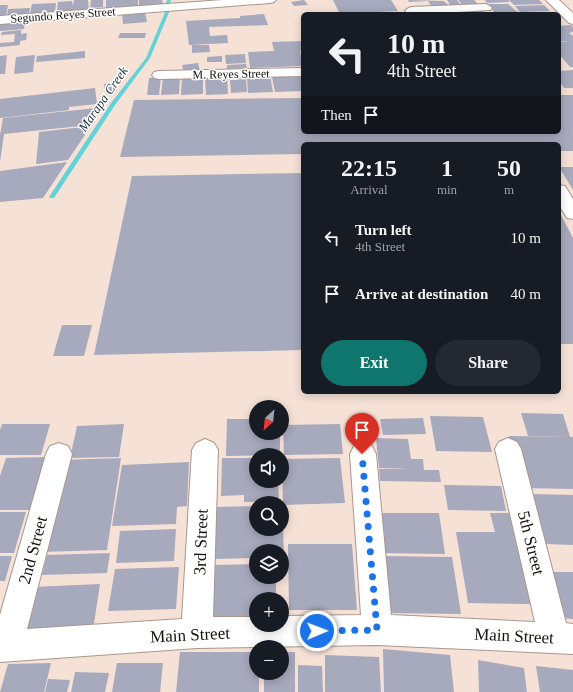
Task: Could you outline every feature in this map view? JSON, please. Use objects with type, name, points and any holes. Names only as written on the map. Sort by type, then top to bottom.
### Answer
[{"type":"street","name":"Segundo Reyes Street","points":[[0,20],[270,0]]},
{"type":"street","points":[[405,0],[412,12],[486,7]]},
{"type":"street","points":[[552,0],[573,20]]},
{"type":"street","name":"M. Reyes Street","points":[[159,75],[301,72]]},
{"type":"street","points":[[561,193],[573,214]]},
{"type":"street","name":"5th Street","points":[[508,449],[564,638]]},
{"type":"street","name":"3rd Street","points":[[197,633],[205,450]]},
{"type":"street","name":"2nd Street","points":[[4,646],[59,454]]},
{"type":"street","points":[[362,454],[377,630]]},
{"type":"street","name":"Main Street","points":[[4,646],[197,633],[377,630],[564,638]]},
{"type":"building","points":[[74,0],[88,0],[89,10],[57,12],[58,2],[72,1],[73,6]]},
{"type":"building","points":[[91,0],[103,0],[103,7],[90,8]]},
{"type":"building","points":[[106,0],[138,0],[138,6],[106,8]]},
{"type":"building","points":[[139,0],[162,0],[163,4],[139,6]]},
{"type":"building","points":[[304,0],[308,5],[294,6],[291,2]]},
{"type":"building","points":[[333,0],[391,0],[398,11],[379,12],[339,12]]},
{"type":"building","points":[[408,0],[444,1],[449,6],[432,7],[428,1],[409,2]]},
{"type":"building","points":[[447,0],[457,0],[462,7],[452,8]]},
{"type":"building","points":[[458,0],[474,0],[480,6],[464,7]]},
{"type":"building","points":[[485,0],[508,0],[510,2],[487,3]]},
{"type":"building","points":[[509,0],[539,0],[543,4],[514,5]]},
{"type":"building","points":[[56,3],[55,12],[30,14],[32,4]]},
{"type":"building","points":[[489,4],[508,4],[518,12],[494,12]]},
{"type":"building","points":[[0,5],[8,5],[6,16],[0,16]]},
{"type":"building","points":[[544,5],[550,11],[520,12],[515,6]]},
{"type":"building","points":[[30,8],[29,15],[7,16],[8,9]]},
{"type":"building","points":[[464,11],[485,12],[465,12]]},
{"type":"building","points":[[145,12],[147,22],[123,24],[122,14]]},
{"type":"building","points":[[264,14],[268,25],[209,27],[210,36],[227,35],[228,43],[189,45],[186,21],[240,18],[240,16]]},
{"type":"building","points":[[25,21],[24,29],[0,31],[0,23]]},
{"type":"building","points":[[571,25],[573,27],[573,32],[569,33],[573,36],[573,67],[570,67],[561,56],[561,42],[569,41],[561,41],[561,26]]},
{"type":"building","points":[[21,30],[21,34],[27,33],[26,40],[20,41],[20,45],[0,47],[0,43],[14,42],[15,34],[1,35],[2,32]]},
{"type":"building","points":[[120,33],[146,33],[145,38],[118,38]]},
{"type":"building","points":[[301,41],[301,66],[250,68],[248,52],[274,51],[272,42]]},
{"type":"building","points":[[192,45],[209,45],[210,52],[192,53]]},
{"type":"building","points":[[85,51],[85,58],[36,62],[37,56]]},
{"type":"building","points":[[245,54],[246,63],[226,64],[225,55]]},
{"type":"building","points":[[7,55],[5,74],[0,74],[0,56]]},
{"type":"building","points":[[35,55],[33,72],[14,74],[16,57]]},
{"type":"building","points":[[222,56],[222,62],[207,62],[207,57]]},
{"type":"building","points":[[198,63],[200,71],[184,73],[182,65]]},
{"type":"building","points":[[246,64],[247,68],[227,69],[227,65]]},
{"type":"building","points":[[573,70],[573,88],[564,88],[561,84],[561,71]]},
{"type":"building","points":[[270,75],[273,92],[248,93],[247,76]]},
{"type":"building","points":[[180,76],[179,94],[161,95],[163,77]]},
{"type":"building","points":[[203,76],[203,94],[181,95],[182,77]]},
{"type":"building","points":[[227,76],[228,94],[206,95],[205,77]]},
{"type":"building","points":[[301,76],[301,91],[275,92],[272,77]]},
{"type":"building","points":[[161,77],[159,95],[147,95],[149,78]]},
{"type":"building","points":[[246,79],[247,92],[231,93],[230,80]]},
{"type":"building","points":[[116,83],[117,91],[105,92],[104,84]]},
{"type":"building","points":[[95,88],[97,104],[69,107],[69,110],[0,118],[0,99]]},
{"type":"building","points":[[561,95],[573,95],[573,151],[561,151],[561,142],[301,142],[301,154],[120,157],[134,100],[301,98],[301,134],[561,134]]},
{"type":"building","points":[[96,108],[96,113],[90,125],[4,134],[0,162],[0,135],[3,118]]},
{"type":"building","points":[[91,126],[68,160],[36,164],[39,132]]},
{"type":"building","points":[[67,162],[43,198],[0,202],[0,171]]},
{"type":"building","points":[[561,167],[573,167],[573,190],[561,170]]},
{"type":"building","points":[[301,173],[301,350],[94,355],[132,176]]},
{"type":"building","points":[[561,215],[573,238],[573,344],[561,344]]},
{"type":"building","points":[[62,325],[92,325],[84,356],[53,356]]},
{"type":"building","points":[[521,413],[563,414],[570,437],[528,436]]},
{"type":"building","points":[[430,416],[483,417],[492,452],[436,451]]},
{"type":"building","points":[[423,418],[426,434],[383,435],[380,419]]},
{"type":"building","points":[[227,419],[249,419],[249,440],[280,440],[280,448],[249,448],[249,456],[226,456]]},
{"type":"building","points":[[2,424],[50,424],[41,455],[0,455],[0,430]]},
{"type":"building","points":[[124,424],[119,457],[70,458],[77,426]]},
{"type":"building","points":[[340,424],[343,454],[289,455],[289,448],[284,448],[284,440],[289,440],[289,425]]},
{"type":"building","points":[[509,436],[573,437],[573,489],[522,488]]},
{"type":"building","points":[[376,438],[408,439],[411,459],[423,459],[424,470],[439,470],[441,482],[380,481],[379,469],[410,469],[379,468]]},
{"type":"building","points":[[45,457],[30,510],[0,510],[0,476],[6,458]]},
{"type":"building","points":[[121,458],[107,550],[40,552],[61,460]]},
{"type":"building","points":[[222,458],[249,458],[249,488],[278,488],[279,496],[249,496],[249,502],[244,502],[244,495],[221,496]]},
{"type":"building","points":[[340,458],[345,503],[289,505],[289,496],[283,496],[283,488],[289,488],[289,459]]},
{"type":"building","points":[[189,462],[187,506],[177,507],[176,524],[112,526],[122,465]]},
{"type":"building","points":[[444,485],[501,486],[506,511],[448,510]]},
{"type":"building","points":[[532,494],[573,495],[573,545],[545,544]]},
{"type":"building","points":[[249,506],[249,536],[283,536],[284,544],[249,544],[249,558],[212,559],[215,507]]},
{"type":"building","points":[[0,512],[26,512],[14,553],[0,553]]},
{"type":"building","points":[[375,513],[439,513],[445,554],[379,553]]},
{"type":"building","points":[[490,513],[510,513],[532,604],[468,603],[456,532],[495,532]]},
{"type":"building","points":[[176,529],[174,561],[116,563],[120,531]]},
{"type":"building","points":[[289,544],[352,544],[357,610],[289,610]]},
{"type":"building","points":[[110,553],[107,573],[42,575],[47,555]]},
{"type":"building","points":[[0,556],[12,556],[5,581],[0,581]]},
{"type":"building","points":[[381,556],[452,557],[461,614],[386,613]]},
{"type":"building","points":[[249,564],[249,584],[276,584],[276,592],[249,592],[249,621],[211,622],[214,565]]},
{"type":"building","points":[[179,567],[176,609],[108,611],[115,569]]},
{"type":"building","points":[[548,572],[573,572],[573,619],[559,618]]},
{"type":"building","points":[[100,584],[93,630],[21,633],[32,587]]},
{"type":"building","points":[[383,649],[450,655],[454,692],[384,692]]},
{"type":"building","points":[[180,652],[249,652],[249,680],[259,680],[259,692],[176,692]]},
{"type":"building","points":[[289,652],[295,652],[295,692],[264,692],[264,680],[289,680]]},
{"type":"building","points":[[325,655],[379,657],[381,692],[325,692]]},
{"type":"building","points":[[478,660],[524,668],[527,692],[479,692]]},
{"type":"building","points":[[51,663],[44,692],[0,692],[8,664]]},
{"type":"building","points":[[117,663],[163,663],[160,692],[112,692]]},
{"type":"building","points":[[298,665],[322,666],[323,692],[298,692]]},
{"type":"building","points":[[536,666],[573,670],[573,692],[540,692]]},
{"type":"building","points":[[75,672],[109,673],[105,692],[71,692]]},
{"type":"building","points":[[48,679],[70,680],[67,692],[45,692]]},
{"type":"waterway","points":[[168,4],[169,0]]},
{"type":"waterway","name":"Marapa Creek","points":[[52,197],[113,104],[148,58],[168,10]]},
{"type":"route","points":[[317,631],[377,630],[362,454]]}]
